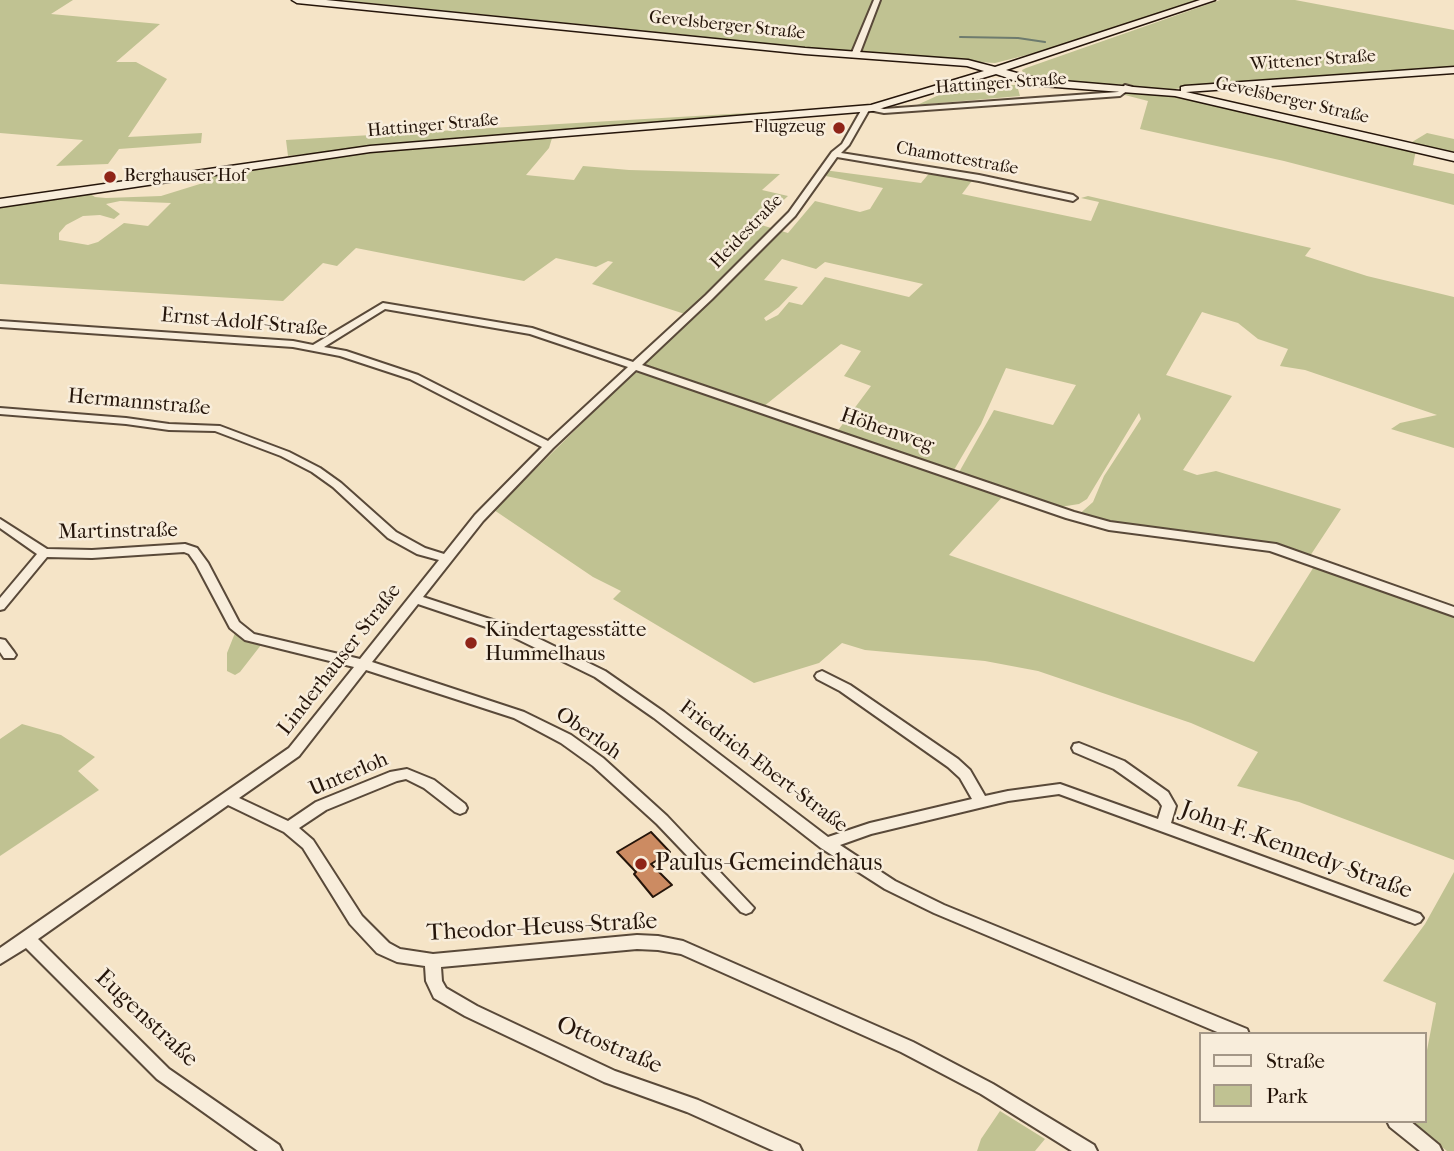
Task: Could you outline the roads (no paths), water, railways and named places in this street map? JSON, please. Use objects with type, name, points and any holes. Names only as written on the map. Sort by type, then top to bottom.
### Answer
[{"type":"main road","name":"Gevelsberger Straße","points":[[298,0],[945,62],[968,65],[1018,82]]},
{"type":"main road","name":"Hattinger Straße","points":[[0,203],[304,157],[382,148],[869,109],[1021,63],[1210,0]]},
{"type":"main road","name":"Hattinger Straße","points":[[1021,63],[1020,74],[1042,83]]},
{"type":"main road","points":[[968,65],[1021,63]]},
{"type":"main road","points":[[960,82],[972,71],[968,65]]},
{"type":"main road","name":"Wittener Straße","points":[[1175,93],[1192,88],[1454,70]]},
{"type":"main road","name":"Gevelsberger Straße","points":[[991,72],[1042,83]]},
{"type":"main road","name":"Gevelsberger Straße","points":[[960,82],[1128,87],[1175,93],[1454,157]]},
{"type":"street","points":[[855,55],[877,0]]},
{"type":"street","name":"Hattinger Straße","points":[[869,109],[884,111],[1120,93],[1128,87]]},
{"type":"street","name":"Heidestraße","points":[[635,364],[709,297],[792,214],[869,109]]},
{"type":"street","name":"Chamottestraße","points":[[835,154],[979,178],[1073,198]]},
{"type":"street","name":"Höhenweg","points":[[316,347],[383,306],[532,331],[635,364],[1070,515],[1109,526],[1272,547],[1454,612]]},
{"type":"street","name":"Ernst-Adolf-Straße","points":[[0,324],[316,347],[370,360],[414,377],[549,446]]},
{"type":"street","name":"Linderhauser Straße","points":[[0,957],[294,752],[446,558],[549,446],[635,364]]},
{"type":"street","name":"Hermannstraße","points":[[0,411],[169,427],[216,428],[285,454],[316,470],[337,485],[392,536],[421,551],[446,558]]},
{"type":"street","name":"Martinstraße","points":[[0,523],[44,552],[92,554],[185,548],[193,551],[234,625],[241,631],[250,636],[363,665]]},
{"type":"street","points":[[0,607],[44,552]]},
{"type":"street","name":"Friedrich-Ebert-Straße","points":[[415,598],[512,631],[600,674],[826,844],[879,879],[939,909],[1236,1032]]},
{"type":"street","points":[[0,643],[9,655]]},
{"type":"street","name":"Oberloh","points":[[363,665],[472,697],[519,715],[566,739],[598,762],[662,821],[746,908]]},
{"type":"street","points":[[822,676],[845,688],[953,763],[965,774],[982,803]]},
{"type":"street","name":"John-F.-Kennedy-Straße","points":[[1079,748],[1119,765],[1163,796],[1169,806],[1162,827]]},
{"type":"street","name":"Unterloh","points":[[289,828],[321,806],[394,776],[407,774],[419,778],[460,808]]},
{"type":"street","name":"John-F.-Kennedy-Straße","points":[[826,844],[870,829],[1031,792],[1060,789],[1415,918]]},
{"type":"street","name":"Theodor-Heuss-Straße","points":[[228,799],[289,828],[308,844],[356,920],[383,948],[397,955],[433,961],[637,942],[683,948],[907,1047],[987,1089],[1088,1151]]},
{"type":"street","name":"Eugenstraße","points":[[27,939],[163,1074],[272,1151]]},
{"type":"street","name":"Ottostraße","points":[[433,961],[434,981],[440,993],[471,1011],[610,1077],[692,1106],[793,1151]]},
{"type":"street","points":[[1398,1123],[1433,1151]]},
{"type":"waterway","points":[[960,37],[1018,38],[1045,42]]},
{"type":"place","name":"Flugzeug","points":[[839,128]]},
{"type":"place","name":"Berghauser Hof","points":[[110,177]]},
{"type":"place","name":"Kindertagesstätte Hummelhaus","points":[[471,643]]},
{"type":"place","name":"Paulus-Gemeindehaus","points":[[641,864]]}]
